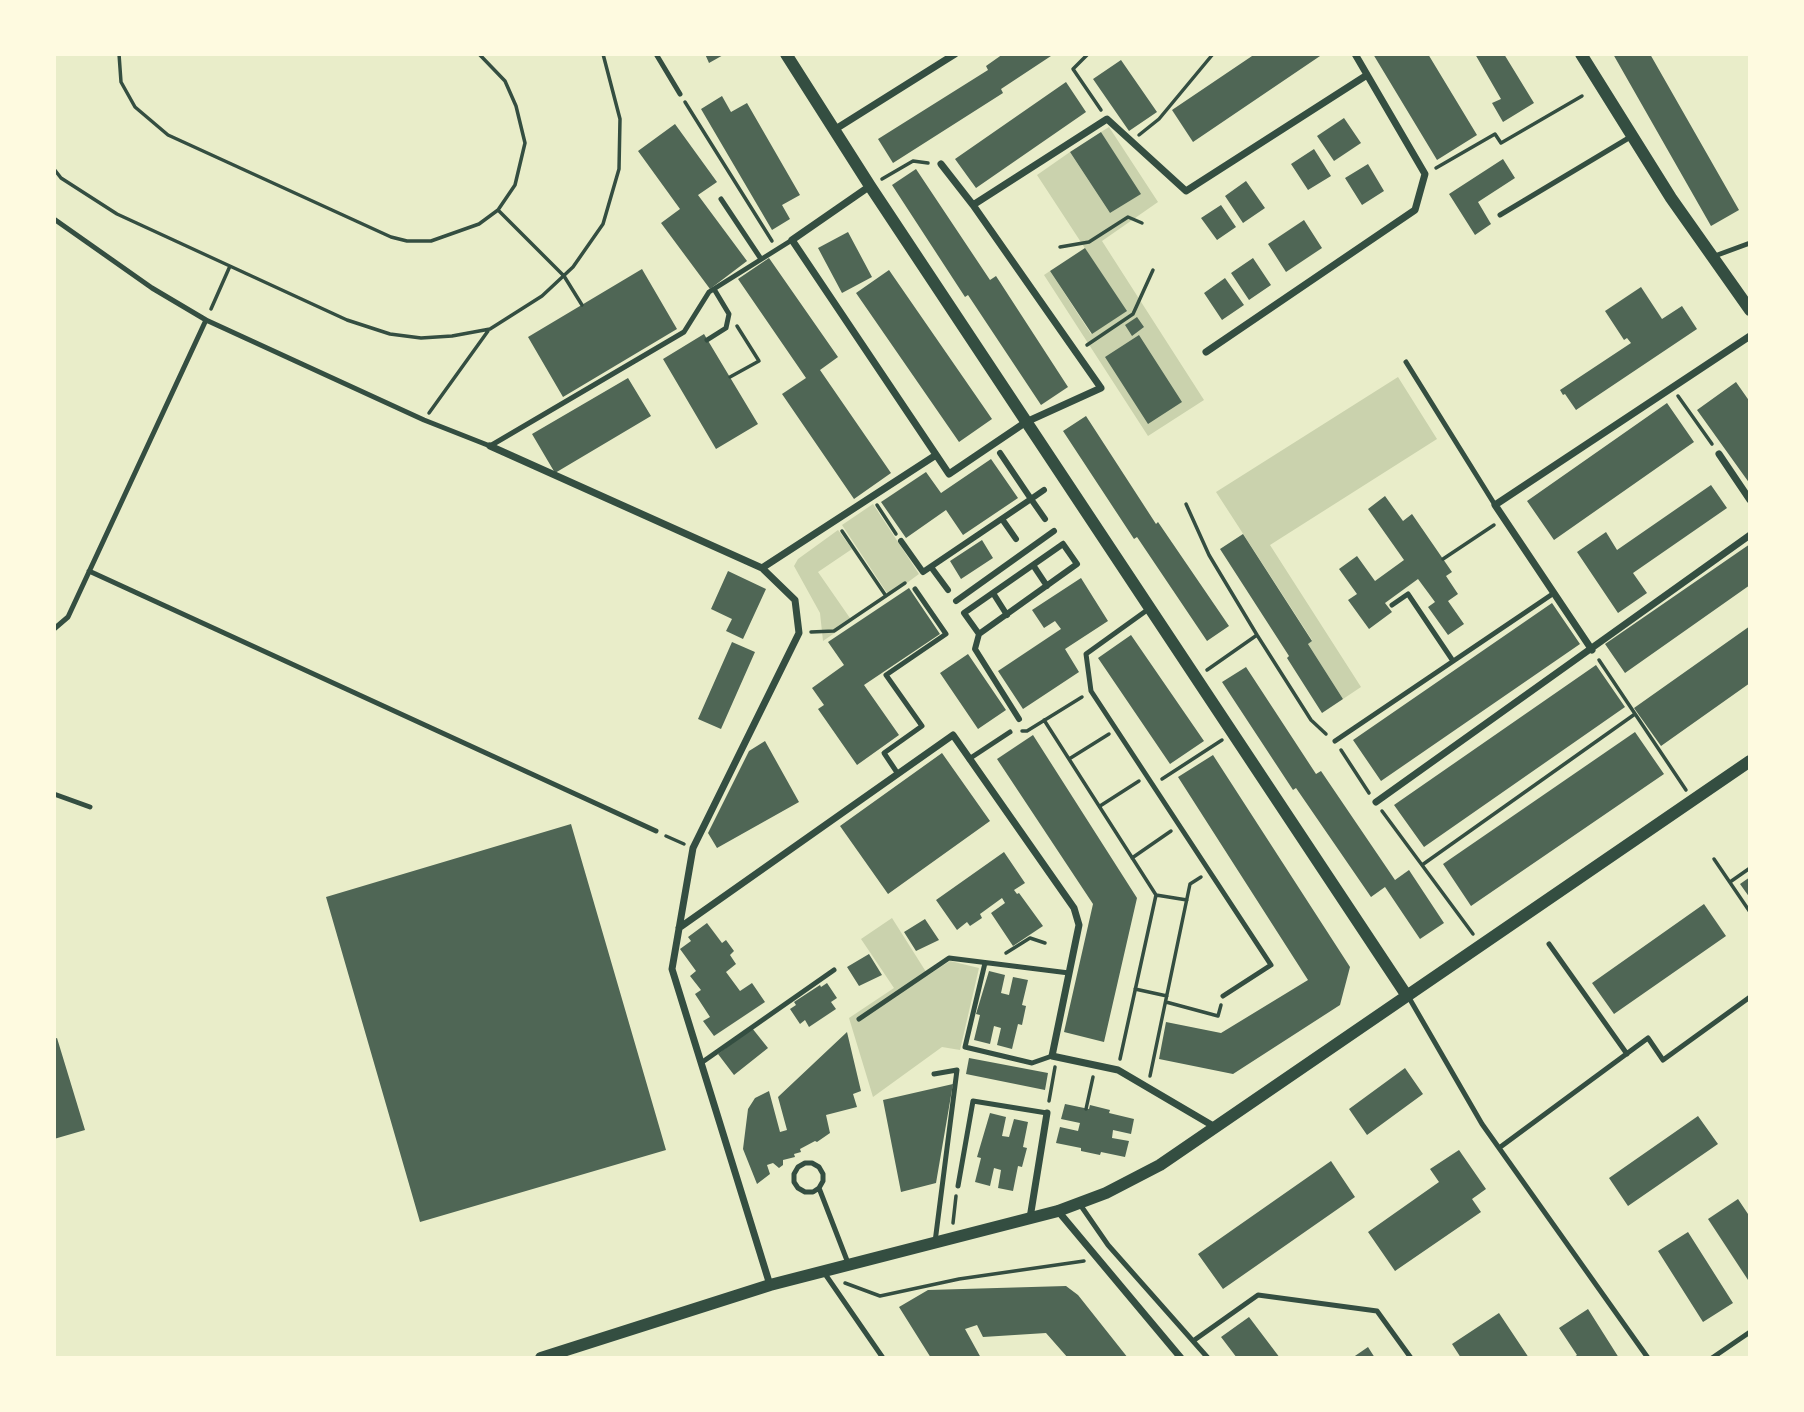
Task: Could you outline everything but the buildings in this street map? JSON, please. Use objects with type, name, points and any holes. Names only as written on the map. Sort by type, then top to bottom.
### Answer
[{"type":"street","points":[[786,54],[834,130],[875,184],[1026,422],[1407,996]]},
{"type":"street","points":[[834,130],[955,54]]},
{"type":"street","points":[[1206,352],[1415,211],[1425,174],[1355,54]]},
{"type":"street","points":[[1581,54],[1671,198],[1750,310]]},
{"type":"street","points":[[974,205],[1107,119],[1186,191],[1367,75]]},
{"type":"street","points":[[875,184],[792,240],[948,474],[1026,422],[1101,388],[974,205],[941,164]]},
{"type":"street","points":[[1592,650],[1496,505],[1750,336]]},
{"type":"street","points":[[490,446],[762,568],[795,600],[799,633],[693,848],[672,969],[770,1284]]},
{"type":"street","points":[[1000,453],[1045,519]]},
{"type":"street","points":[[1719,454],[1750,500]]},
{"type":"street","points":[[762,568],[936,455]]},
{"type":"street","points":[[901,541],[922,572],[1044,490]]},
{"type":"street","points":[[1002,519],[1016,539]]},
{"type":"street","points":[[956,601],[1054,531]]},
{"type":"street","points":[[1376,802],[1750,535]]},
{"type":"street","points":[[979,634],[964,613],[1063,544],[1077,564],[979,634],[975,649],[1019,719]]},
{"type":"street","points":[[1033,565],[1047,586]]},
{"type":"street","points":[[932,567],[948,590]]},
{"type":"street","points":[[993,593],[1007,615]]},
{"type":"street","points":[[679,928],[953,735],[1074,908],[1079,925],[1052,1056],[1118,1070],[1216,1127]]},
{"type":"street","points":[[541,1358],[770,1284],[1058,1211],[1106,1193],[1160,1165],[1750,761]]},
{"type":"street","points":[[1030,1218],[1047,1113]]},
{"type":"street","points":[[1058,1211],[1181,1358]]},
{"type":"lane","points":[[656,54],[680,94]]},
{"type":"lane","points":[[1500,215],[1632,136]]},
{"type":"lane","points":[[721,199],[761,259]]},
{"type":"lane","points":[[54,219],[152,288],[206,320],[424,421],[490,446],[684,332],[709,292],[792,240]]},
{"type":"lane","points":[[1712,257],[1750,243]]},
{"type":"lane","points":[[707,340],[726,328],[729,314],[714,289]]},
{"type":"lane","points":[[54,629],[68,617],[206,320]]},
{"type":"lane","points":[[1406,362],[1496,505]]},
{"type":"lane","points":[[89,571],[656,831]]},
{"type":"lane","points":[[898,774],[884,752],[922,726],[886,675],[946,634],[915,589]]},
{"type":"lane","points":[[1335,741],[1554,593]]},
{"type":"lane","points":[[1392,605],[1408,594],[1453,661]]},
{"type":"lane","points":[[1150,608],[1086,654],[1091,691],[1270,965],[1223,996]]},
{"type":"lane","points":[[970,759],[1010,732]]},
{"type":"lane","points":[[54,794],[90,807]]},
{"type":"lane","points":[[1549,944],[1627,1054]]},
{"type":"lane","points":[[859,1019],[949,958],[1069,973]]},
{"type":"lane","points":[[985,963],[965,1047],[1032,1063],[1052,1056]]},
{"type":"lane","points":[[701,1063],[834,970]]},
{"type":"lane","points":[[1407,996],[1499,1149],[1648,1358]]},
{"type":"lane","points":[[1499,1149],[1648,1038],[1663,1059],[1749,999]]},
{"type":"lane","points":[[934,1074],[957,1070],[935,1242]]},
{"type":"lane","points":[[958,1186],[973,1101],[1047,1113]]},
{"type":"lane","points":[[804,1163],[819,1167],[823,1174],[819,1188],[813,1192],[805,1192],[799,1188],[794,1182],[798,1167],[804,1163]]},
{"type":"lane","points":[[819,1188],[849,1264]]},
{"type":"lane","points":[[1079,1203],[1108,1245],[1208,1358]]},
{"type":"lane","points":[[823,1271],[883,1358]]},
{"type":"lane","points":[[1194,1341],[1258,1295],[1377,1311],[1411,1358]]},
{"type":"lane","points":[[1712,1358],[1750,1332]]},
{"type":"path","points":[[119,54],[121,82],[135,107],[168,135],[391,237],[407,241],[441,238],[479,224],[498,210],[515,185],[525,143],[516,106],[505,80],[479,54]]},
{"type":"path","points":[[424,421],[490,329],[542,296],[564,276],[603,223],[619,169],[620,119],[607,60],[603,54]]},
{"type":"path","points":[[1088,54],[1073,69],[1107,119]]},
{"type":"path","points":[[1130,141],[1159,119],[1213,54]]},
{"type":"path","points":[[1425,174],[1494,134],[1501,144],[1582,96]]},
{"type":"path","points":[[690,109],[776,249]]},
{"type":"path","points":[[875,184],[913,161],[941,164]]},
{"type":"path","points":[[54,169],[61,178],[117,214],[347,320],[390,334],[421,338],[490,329]]},
{"type":"path","points":[[498,210],[564,276],[582,305]]},
{"type":"path","points":[[1060,247],[1089,242],[1128,217],[1142,223]]},
{"type":"path","points":[[206,320],[230,266]]},
{"type":"path","points":[[1076,353],[1133,314],[1153,270]]},
{"type":"path","points":[[729,314],[759,360],[730,377]]},
{"type":"path","points":[[1672,388],[1719,454]]},
{"type":"path","points":[[871,496],[901,541]]},
{"type":"path","points":[[1186,504],[1209,555],[1311,720],[1335,741],[1376,802],[1473,934]]},
{"type":"path","points":[[1443,559],[1504,518]]},
{"type":"path","points":[[835,521],[886,596]]},
{"type":"path","points":[[799,633],[834,631],[922,572]]},
{"type":"path","points":[[1204,673],[1257,635]]},
{"type":"path","points":[[1592,650],[1680,782]]},
{"type":"path","points":[[1010,732],[1027,731],[1091,691]]},
{"type":"path","points":[[1422,865],[1635,715]]},
{"type":"path","points":[[1044,720],[1156,895],[1118,1070]]},
{"type":"path","points":[[1069,759],[1116,730]]},
{"type":"path","points":[[1162,779],[1222,740]]},
{"type":"path","points":[[1100,806],[1147,776]]},
{"type":"path","points":[[1132,858],[1179,825]]},
{"type":"path","points":[[656,831],[693,848]]},
{"type":"path","points":[[1714,859],[1750,912]]},
{"type":"path","points":[[1730,882],[1750,868]]},
{"type":"path","points":[[1148,1087],[1190,884],[1209,872]]},
{"type":"path","points":[[1156,895],[1187,900]]},
{"type":"path","points":[[1006,953],[1030,938],[1045,943]]},
{"type":"path","points":[[1135,989],[1167,996]]},
{"type":"path","points":[[1166,1002],[1218,1016]]},
{"type":"path","points":[[1051,1092],[1054,1074]]},
{"type":"path","points":[[1086,1109],[1093,1078]]},
{"type":"path","points":[[952,1225],[958,1186]]},
{"type":"path","points":[[840,1281],[880,1296],[959,1279],[1063,1266],[1098,1258]]},
{"type":"green space","points":[[1109,127],[1158,202],[1102,241],[1204,400],[1148,436],[1044,275],[1050,271],[1091,334],[1126,311],[1037,175],[1070,152],[1110,213],[1140,194],[1101,132]]},
{"type":"green space","points":[[1398,377],[1437,439],[1270,545],[1361,687],[1343,699],[1308,644],[1312,640],[1216,492]]},
{"type":"green space","points":[[873,504],[919,574],[889,596],[842,525]]},
{"type":"green space","points":[[838,530],[852,549],[818,572],[852,621],[823,641],[820,613],[794,566],[798,559]]},
{"type":"green space","points":[[892,918],[928,975],[950,961],[979,968],[960,1050],[942,1047],[873,1097],[849,1018],[894,988],[861,939]]}]
